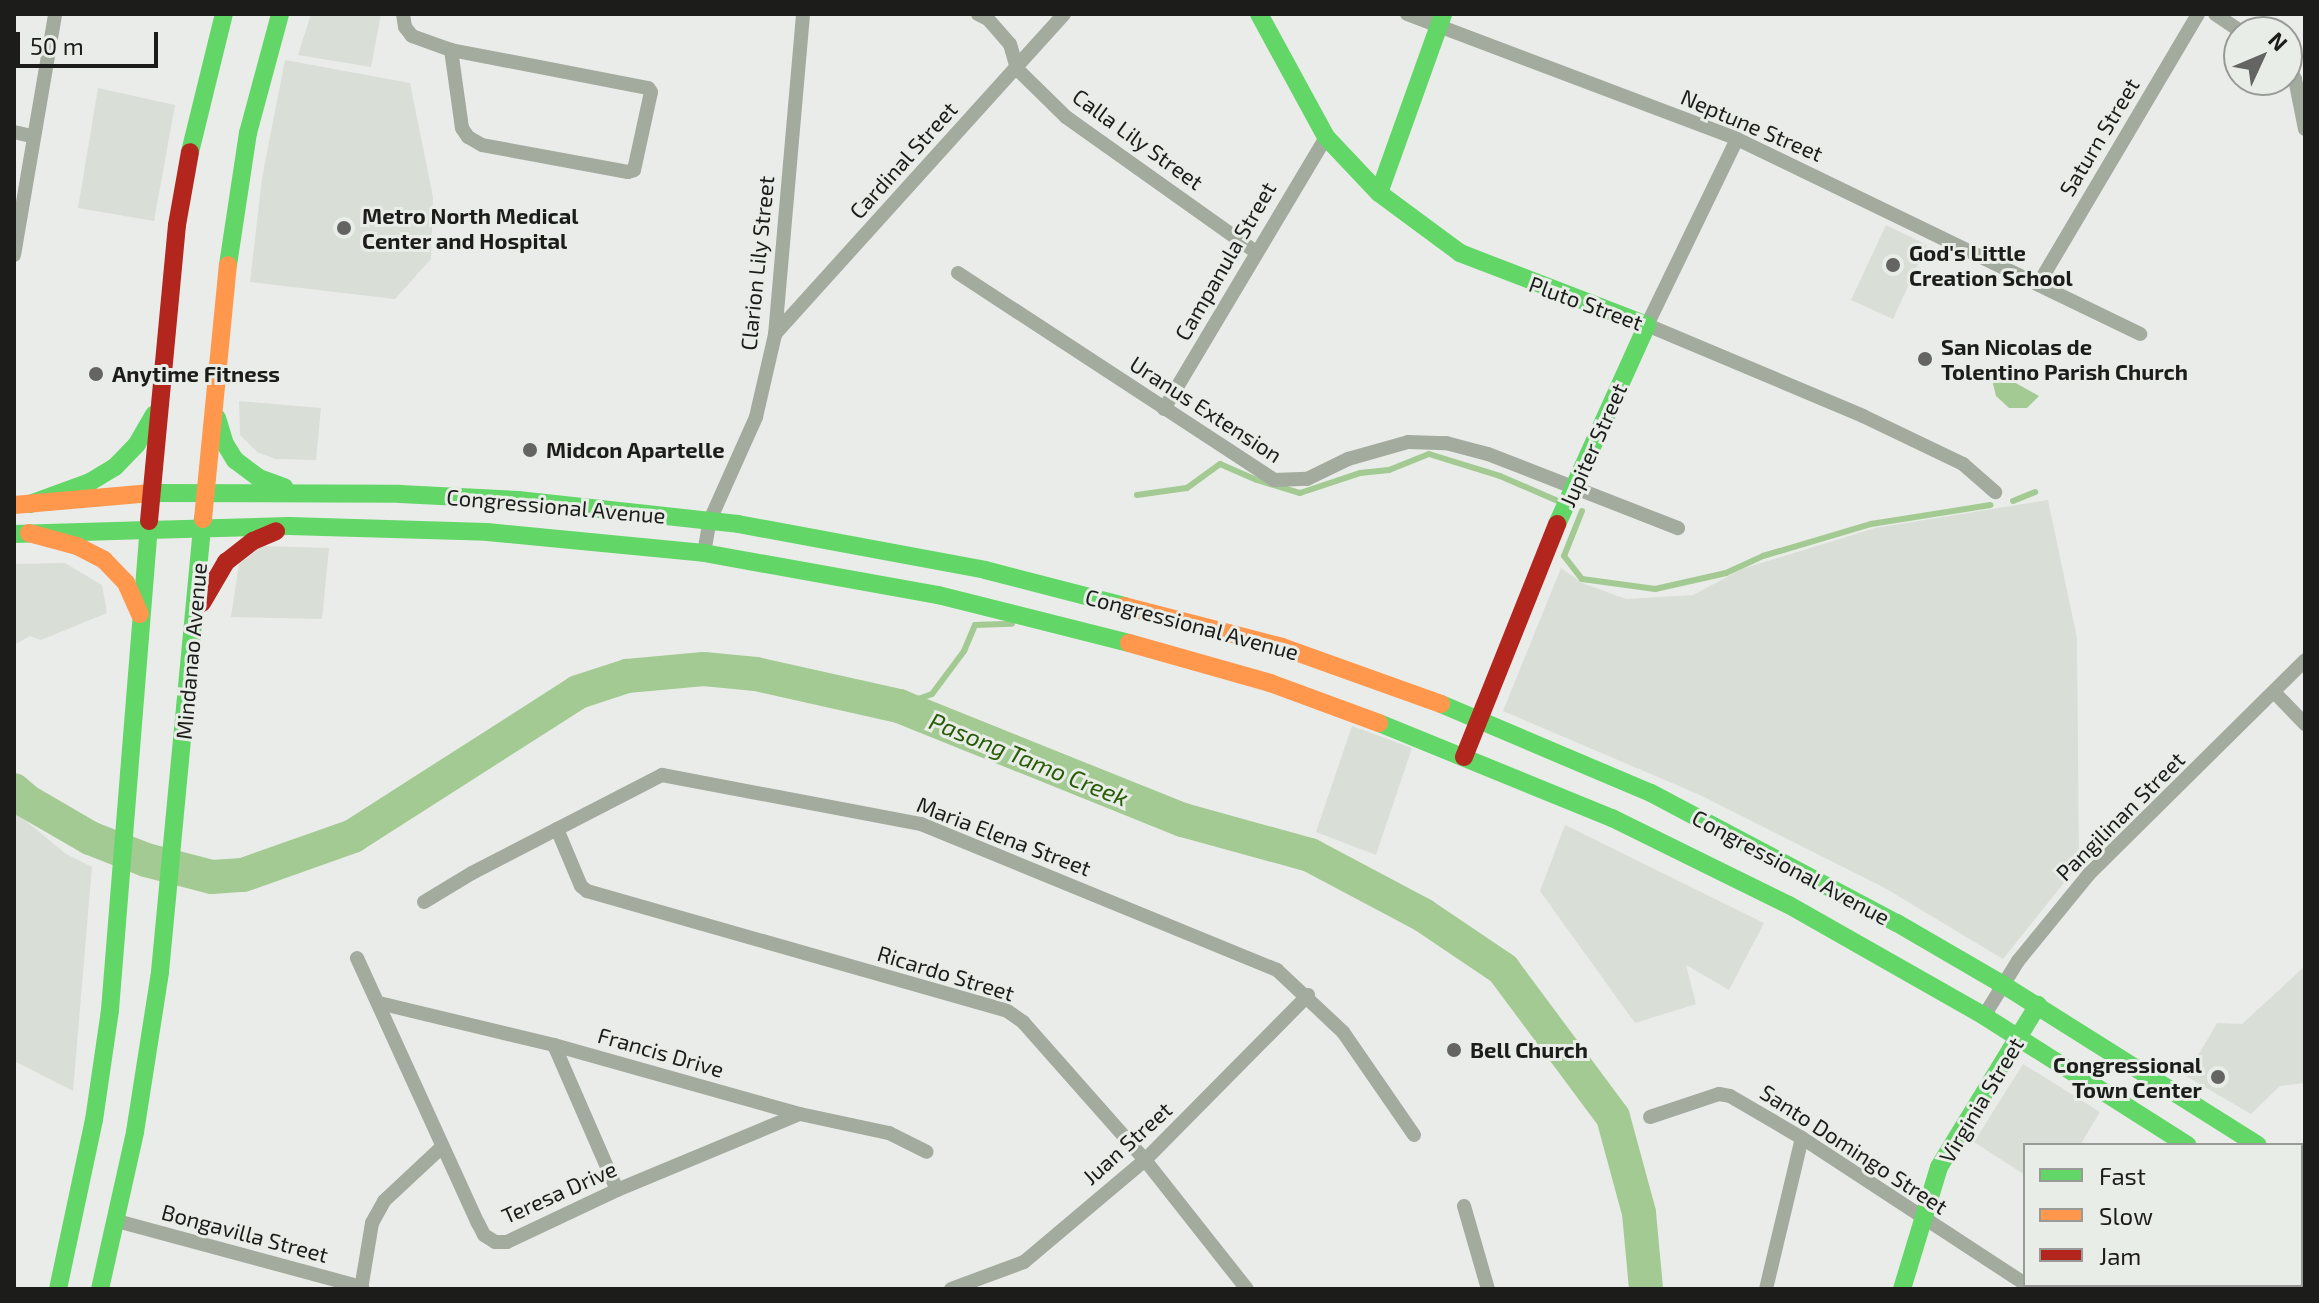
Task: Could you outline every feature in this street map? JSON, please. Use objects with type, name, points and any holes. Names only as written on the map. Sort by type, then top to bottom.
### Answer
[{"type":"main road","points":[[58,1289],[94,1120],[110,1010],[151,493],[177,225],[193,140],[224,14]]},
{"type":"main road","name":"Mindanao Avenue","points":[[100,1289],[135,1132],[169,892],[214,393],[240,176],[255,104],[280,14]]},
{"type":"main road","name":"Pluto Street","points":[[1259,14],[1326,137],[1379,193],[1460,253],[1647,325]]},
{"type":"main road","points":[[1379,193],[1441,20]]},
{"type":"main road","name":"Jupiter Street","points":[[1464,757],[1572,488],[1647,325]]},
{"type":"main road","points":[[214,393],[220,434],[235,460],[259,478],[302,492]]},
{"type":"main road","points":[[22,504],[90,482],[115,467],[137,444],[160,401]]},
{"type":"main road","name":"Congressional Avenue","points":[[22,504],[151,493],[302,492],[518,500],[710,520],[918,555],[1051,586],[1282,647],[1480,718],[1651,793],[1883,915],[2038,1005],[2255,1143]]},
{"type":"main road","points":[[194,624],[209,587],[226,562],[253,541],[289,526]]},
{"type":"main road","name":"Congressional Avenue","points":[[22,533],[289,526],[487,532],[704,553],[938,595],[1055,622],[1270,683],[1612,818],[1789,905],[1984,1016],[2184,1143]]},
{"type":"main road","points":[[22,533],[77,546],[104,560],[126,583],[141,618]]},
{"type":"main road","name":"Virginia Street","points":[[1902,1289],[1939,1167],[2038,1005]]},
{"type":"main road","points":[[94,1120],[135,1132]]},
{"type":"street","points":[[14,255],[31,136],[55,14]]},
{"type":"street","points":[[403,14],[405,27],[412,36],[451,50],[648,88],[651,92],[634,170],[628,172],[482,145],[468,137],[462,128],[451,50]]},
{"type":"street","name":"Clarion Lily Street","points":[[704,553],[710,520],[756,417],[775,335],[803,14]]},
{"type":"street","name":"Calla Lily Street","points":[[978,14],[988,19],[1010,44],[1017,69],[1066,117],[1256,252]]},
{"type":"street","name":"Cardinal Street","points":[[775,335],[1064,14]]},
{"type":"street","name":"Neptune Street","points":[[1407,14],[1441,20],[1737,139],[2140,334]]},
{"type":"street","name":"Saturn Street","points":[[2039,283],[2198,14]]},
{"type":"street","points":[[2298,96],[2304,124]]},
{"type":"street","points":[[14,132],[31,136]]},
{"type":"street","name":"Campanula Street","points":[[1164,409],[1326,137]]},
{"type":"street","name":"Jupiter Street","points":[[1647,325],[1737,139]]},
{"type":"street","name":"Uranus Extension","points":[[958,273],[1281,482],[1307,479],[1348,459],[1408,442],[1446,443],[1488,454],[1678,528]]},
{"type":"street","name":"Pluto Street","points":[[1647,325],[1863,416],[1963,464],[1995,492]]},
{"type":"street","name":"Pangilinan Street","points":[[1984,1016],[2002,984],[2089,874],[2305,660]]},
{"type":"street","points":[[2274,692],[2305,724]]},
{"type":"street","name":"Maria Elena Street","points":[[424,902],[472,873],[662,775],[921,824],[1259,960],[1291,979],[1363,1058],[1414,1135]]},
{"type":"street","name":"Ricardo Street","points":[[557,829],[581,886],[587,891],[1006,1010],[1034,1033],[1145,1160],[1247,1289]]},
{"type":"street","name":"Teresa Drive","points":[[357,958],[484,1235],[495,1242],[507,1242],[617,1190],[800,1114]]},
{"type":"street","name":"Juan Street","points":[[951,1289],[1024,1262],[1145,1160],[1308,995]]},
{"type":"street","name":"Francis Drive","points":[[379,1003],[554,1045],[800,1114],[889,1133],[927,1152]]},
{"type":"street","points":[[554,1045],[617,1190]]},
{"type":"street","name":"Santo Domingo Street","points":[[1650,1117],[1719,1094],[1730,1096],[1802,1138],[2023,1283]]},
{"type":"street","points":[[1766,1289],[1802,1138]]},
{"type":"street","points":[[361,1288],[368,1236],[384,1201],[442,1147]]},
{"type":"street","points":[[1464,1206],[1488,1289]]},
{"type":"street","name":"Bongavilla Street","points":[[117,1221],[361,1288]]},
{"type":"shaded area","points":[[311,14],[381,14],[371,67],[298,55]]},
{"type":"shaded area","points":[[285,60],[410,83],[433,197],[431,259],[395,299],[250,282],[262,178]]},
{"type":"shaded area","points":[[98,88],[175,105],[154,221],[78,208]]},
{"type":"shaded area","name":"God's Little Creation School","points":[[1886,225],[1927,245],[1893,319],[1851,300]]},
{"type":"shaded area","points":[[1996,372],[2039,396],[2027,408],[2009,408],[1996,396],[1993,384]]},
{"type":"shaded area","points":[[239,401],[321,408],[316,460],[275,459],[257,452],[240,435]]},
{"type":"shaded area","points":[[2048,500],[2077,638],[2079,864],[2003,959],[1885,888],[1700,795],[1503,711],[1561,568],[1582,583],[1626,599],[1693,595],[1742,569],[1875,528]]},
{"type":"shaded area","points":[[262,546],[329,548],[322,619],[231,617],[239,564]]},
{"type":"shaded area","points":[[65,563],[102,585],[107,613],[41,640],[30,636],[14,645],[14,564]]},
{"type":"shaded area","points":[[1352,726],[1412,748],[1376,855],[1316,832]]},
{"type":"shaded area","points":[[14,811],[66,854],[92,867],[73,1091],[14,1061]]},
{"type":"shaded area","points":[[1565,825],[1764,923],[1729,990],[1686,965],[1696,1004],[1635,1023],[1540,891]]},
{"type":"shaded area","name":"Congressional Town Center","points":[[2305,966],[2305,1083],[2280,1086],[2251,1114],[2186,1076],[2217,1023],[2242,1024]]},
{"type":"shaded area","points":[[2023,1064],[2100,1112],[2081,1143],[2023,1143],[2023,1174],[1974,1142]]},
{"type":"waterway","points":[[1137,495],[1187,488],[1220,464],[1257,480],[1300,493],[1360,473],[1389,470],[1429,454],[1500,476],[1558,501]]},
{"type":"waterway","points":[[2013,501],[2035,492]]},
{"type":"waterway","points":[[1582,511],[1564,556],[1582,579],[1655,589],[1726,573],[1763,556],[1871,524],[1991,505]]},
{"type":"waterway","points":[[899,706],[932,694],[964,651],[975,625],[1012,624]]},
{"type":"waterway","name":"Pasong Tamo Creek","points":[[14,790],[28,802],[90,838],[146,860],[212,877],[243,875],[353,836],[578,692],[627,676],[704,669],[756,674],[899,706],[1183,820],[1310,855],[1423,915],[1503,969],[1613,1117],[1639,1213],[1646,1289]]},
{"type":"traffic: fast","points":[[190,152],[224,14]]},
{"type":"traffic: fast","points":[[228,265],[248,133],[280,14]]},
{"type":"traffic: fast","points":[[1259,14],[1326,137],[1379,193],[1460,253],[1647,325],[1557,524]]},
{"type":"traffic: fast","points":[[1379,193],[1443,14]]},
{"type":"traffic: fast","points":[[30,504],[90,482],[115,467],[137,444],[154,414]]},
{"type":"traffic: fast","points":[[217,418],[225,444],[235,460],[259,478],[284,487]]},
{"type":"traffic: fast","points":[[151,493],[400,494],[518,500],[738,524],[985,570],[1124,606]]},
{"type":"traffic: fast","points":[[100,1289],[135,1132],[160,972],[203,519]]},
{"type":"traffic: fast","points":[[58,1289],[94,1120],[110,1010],[149,521]]},
{"type":"traffic: fast","points":[[148,530],[289,526],[487,532],[704,553],[938,595],[1129,643]]},
{"type":"traffic: fast","points":[[14,534],[148,530]]},
{"type":"traffic: fast","points":[[1441,704],[1651,793],[1897,923],[2002,984],[2255,1143]]},
{"type":"traffic: fast","points":[[1379,723],[1612,818],[1789,905],[1984,1016],[2184,1143]]},
{"type":"traffic: fast","points":[[1902,1289],[1939,1167],[2038,1005]]},
{"type":"traffic: slow","points":[[203,519],[228,265]]},
{"type":"traffic: slow","points":[[14,505],[151,493]]},
{"type":"traffic: slow","points":[[29,533],[77,546],[104,560],[126,583],[140,614]]},
{"type":"traffic: slow","points":[[1124,606],[1282,647],[1441,704]]},
{"type":"traffic: slow","points":[[1129,643],[1270,683],[1379,723]]},
{"type":"traffic: jam","points":[[149,521],[177,225],[190,152]]},
{"type":"traffic: jam","points":[[1464,757],[1557,524]]},
{"type":"traffic: jam","points":[[202,603],[226,562],[253,541],[276,531]]},
{"type":"place","name":"Metro North Medical Center and Hospital","points":[[344,228]]},
{"type":"place","name":"God's Little Creation School","points":[[1893,265]]},
{"type":"place","name":"San Nicolas de Tolentino Parish Church","points":[[1925,359]]},
{"type":"place","name":"Anytime Fitness","points":[[96,374]]},
{"type":"place","name":"Midcon Apartelle","points":[[530,450]]},
{"type":"place","name":"Bell Church","points":[[1454,1050]]},
{"type":"place","name":"Congressional Town Center","points":[[2218,1077]]}]
